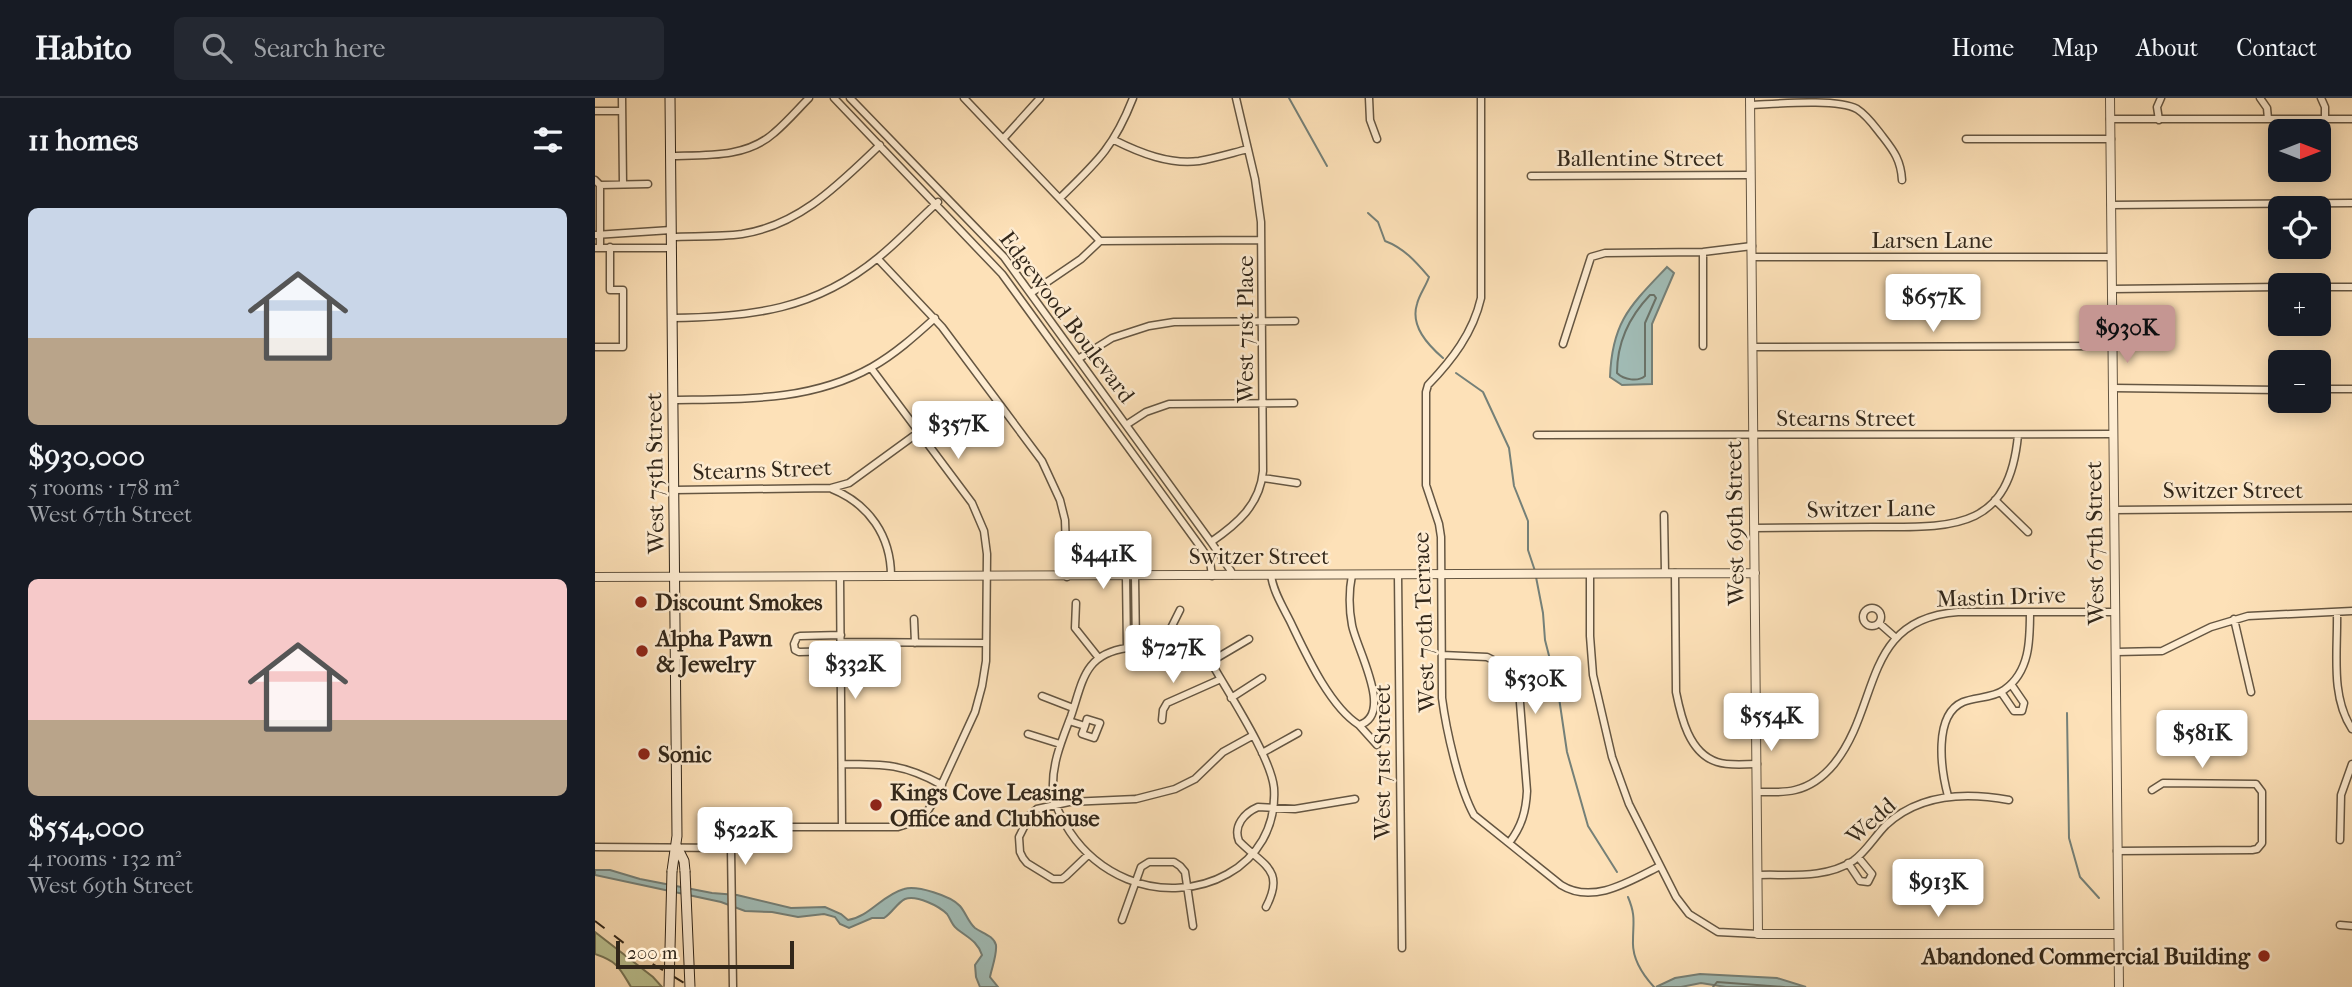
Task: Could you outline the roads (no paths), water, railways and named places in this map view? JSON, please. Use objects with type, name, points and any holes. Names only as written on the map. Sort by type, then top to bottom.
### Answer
[{"type":"main road","name":"West 75th Street","points":[[669,987],[672,859],[677,847],[670,98]]},
{"type":"main road","name":"West 75th Street","points":[[677,847],[684,861],[685,871],[690,987]]},
{"type":"street","points":[[622,98],[623,184]]},
{"type":"street","points":[[671,156],[727,154],[759,143],[773,134],[809,98]]},
{"type":"street","name":"Edgewood Boulevard","points":[[834,98],[937,204],[1013,288],[1202,548],[1210,561],[1212,576]]},
{"type":"street","name":"Edgewood Boulevard","points":[[850,98],[1004,257],[1211,542],[1232,576]]},
{"type":"street","points":[[964,98],[1100,242]]},
{"type":"street","points":[[1003,139],[1025,118],[1040,98]]},
{"type":"street","points":[[1059,198],[1098,161],[1114,140],[1133,98]]},
{"type":"street","name":"West 71st Place","points":[[1211,542],[1245,515],[1254,502],[1262,478],[1261,240],[1258,195],[1236,98]]},
{"type":"street","points":[[1369,98],[1370,120],[1377,139]]},
{"type":"street","name":"West 70th Terrace","points":[[1481,98],[1481,298],[1475,320],[1459,349],[1428,385],[1426,392],[1426,485],[1439,524],[1442,575],[1444,709],[1466,799],[1474,815],[1561,885],[1581,893],[1603,892],[1660,866]]},
{"type":"street","name":"West 67th Street","points":[[2110,98],[2119,987]]},
{"type":"street","points":[[2159,120],[2157,107],[2161,98]]},
{"type":"street","points":[[2110,120],[2268,119],[2267,108],[2260,98]]},
{"type":"street","points":[[2321,98],[2325,107],[2325,119]]},
{"type":"street","points":[[1750,102],[1833,103],[1856,108],[1866,115],[1896,154],[1902,166],[1902,180]]},
{"type":"street","name":"West 69th Street","points":[[1750,102],[1758,934]]},
{"type":"street","points":[[595,111],[622,111]]},
{"type":"street","points":[[2331,119],[2352,119]]},
{"type":"street","points":[[1966,139],[2111,139]]},
{"type":"street","points":[[1114,140],[1156,157],[1187,162],[1248,149]]},
{"type":"street","points":[[598,234],[742,234],[786,220],[827,195],[880,145]]},
{"type":"street","name":"Ballentine Street","points":[[1531,176],[1750,174]]},
{"type":"street","points":[[648,184],[597,183],[598,247],[671,248]]},
{"type":"street","points":[[672,318],[736,316],[769,311],[794,304],[842,283],[878,258],[945,196]]},
{"type":"street","points":[[2111,205],[2352,203]]},
{"type":"street","points":[[1031,293],[1081,259],[1100,242],[1261,240]]},
{"type":"street","points":[[1563,344],[1591,257],[1605,253],[1703,252],[1752,246]]},
{"type":"street","points":[[595,348],[624,347],[623,290],[610,289],[610,247]]},
{"type":"street","points":[[1703,252],[1703,346]]},
{"type":"street","name":"Larsen Lane","points":[[1752,257],[2111,257]]},
{"type":"street","points":[[878,258],[935,318],[1047,470],[1065,520],[1067,577]]},
{"type":"street","points":[[2112,289],[2268,287]]},
{"type":"street","points":[[2331,287],[2352,287]]},
{"type":"street","points":[[673,400],[782,396],[826,387],[871,368],[910,341],[935,318]]},
{"type":"street","points":[[1078,359],[1112,338],[1149,326],[1174,322],[1295,321]]},
{"type":"street","points":[[1753,347],[2112,346]]},
{"type":"street","points":[[595,846],[731,848],[740,847],[775,827],[898,827],[914,822],[929,810],[975,712],[982,686],[986,643],[985,538],[977,513],[960,487],[871,368]]},
{"type":"street","points":[[2113,388],[2268,390]]},
{"type":"street","points":[[2331,390],[2352,389]]},
{"type":"street","points":[[1126,425],[1146,412],[1169,404],[1294,403]]},
{"type":"street","name":"Stearns Street","points":[[674,490],[831,488],[849,483],[919,432]]},
{"type":"street","name":"Stearns Street","points":[[1538,435],[2113,434]]},
{"type":"street","name":"Switzer Lane","points":[[1754,528],[1940,527],[1956,524],[1995,500],[2012,471],[2018,435]]},
{"type":"street","points":[[1262,478],[1297,483]]},
{"type":"street","points":[[831,488],[849,496],[883,533],[890,551],[891,576]]},
{"type":"street","points":[[1995,500],[2028,533]]},
{"type":"street","name":"Switzer Street","points":[[2114,510],[2352,508]]},
{"type":"street","points":[[1664,514],[1665,573]]},
{"type":"street","points":[[1675,573],[1676,692],[1679,708],[1692,741],[1699,751],[1716,762],[1757,764]]},
{"type":"street","name":"Switzer Street","points":[[595,577],[1755,573]]},
{"type":"street","points":[[1590,574],[1591,658],[1612,757],[1625,797],[1681,904],[1694,919],[1718,932],[1745,934],[2118,934]]},
{"type":"street","points":[[1271,575],[1276,593],[1315,672],[1345,711],[1377,745]]},
{"type":"street","points":[[1352,575],[1352,628],[1376,705],[1370,719],[1359,725]]},
{"type":"street","name":"West 71st Street","points":[[1398,575],[1402,948]]},
{"type":"street","points":[[1127,648],[1130,576]]},
{"type":"street","points":[[1130,576],[1136,648]]},
{"type":"street","points":[[839,577],[842,827]]},
{"type":"street","points":[[1076,603],[1075,628],[1098,657]]},
{"type":"street","points":[[1168,648],[1169,632],[1180,610]]},
{"type":"street","name":"Mastin Drive","points":[[1758,792],[1793,791],[1808,786],[1829,770],[1856,730],[1877,668],[1890,644],[1918,621],[1933,615],[1958,612],[2115,611]]},
{"type":"street","points":[[2337,611],[2339,698],[2343,713],[2352,729]]},
{"type":"street","points":[[2116,652],[2162,651],[2234,619],[2264,614],[2352,611]]},
{"type":"street","points":[[1948,796],[1942,743],[1947,717],[1960,703],[2001,692],[2011,684],[2027,656],[2030,645],[2030,612]]},
{"type":"street","points":[[914,618],[915,643]]},
{"type":"street","points":[[2234,619],[2251,692]]},
{"type":"street","points":[[1879,623],[1896,638]]},
{"type":"street","points":[[841,651],[799,652],[795,650],[794,644],[800,636],[915,643],[986,643]]},
{"type":"street","points":[[1210,663],[1249,639]]},
{"type":"street","points":[[1127,648],[1191,650],[1205,657],[1221,679],[1262,752],[1271,775],[1273,808],[1268,831],[1253,854],[1236,870],[1223,877],[1188,886],[1167,887],[1134,881],[1108,869],[1088,855],[1065,825],[1056,804],[1053,771],[1060,744],[1088,669],[1098,657],[1111,650],[1127,648]]},
{"type":"street","points":[[1442,655],[1472,654],[1493,659],[1507,669],[1517,684],[1527,797],[1521,824],[1509,843]]},
{"type":"street","points":[[1231,698],[1262,678]]},
{"type":"street","points":[[1162,720],[1167,703],[1221,679]]},
{"type":"street","points":[[2001,692],[2014,711],[2022,711],[2024,703],[2011,684]]},
{"type":"street","points":[[1042,696],[1073,708]]},
{"type":"street","points":[[1069,720],[1084,726]]},
{"type":"street","points":[[1262,752],[1298,733]]},
{"type":"street","points":[[1028,734],[1060,744]]},
{"type":"street","points":[[1088,855],[1058,880],[1027,863],[1019,845],[1019,837],[1030,815],[1037,809],[1056,804],[1136,799],[1191,783],[1223,752],[1252,736]]},
{"type":"street","points":[[842,764],[902,766],[942,785]]},
{"type":"street","points":[[2340,840],[2341,795],[2352,764]]},
{"type":"street","points":[[2117,851],[2257,849],[2262,843],[2262,792],[2256,784],[2163,783],[2152,790]]},
{"type":"street","name":"Wedd","points":[[1758,875],[1821,873],[1847,863],[1858,857],[1888,823],[1916,805],[1948,796],[1982,795],[2009,800]]},
{"type":"street","points":[[1266,907],[1275,887],[1273,876],[1239,841],[1237,828],[1252,810],[1295,810],[1355,799]]},
{"type":"street","points":[[731,848],[733,987]]},
{"type":"street","points":[[1847,863],[1860,881],[1868,882],[1872,874],[1858,857]]},
{"type":"street","points":[[1122,920],[1141,867],[1149,862],[1174,862],[1185,872],[1193,926]]},
{"type":"street","points":[[2340,925],[2352,926]]},
{"type":"water","points":[[1667,267],[1674,273],[1652,324],[1652,384],[1622,385],[1610,377],[1619,328],[1643,292]]},
{"type":"water","points":[[595,870],[610,870],[640,879],[737,895],[791,908],[825,907],[848,920],[863,915],[889,896],[904,889],[933,892],[956,902],[973,926],[995,942],[996,953],[990,977],[998,987],[980,987],[975,965],[982,955],[977,946],[955,927],[947,914],[921,900],[905,899],[884,918],[872,918],[849,928],[840,924],[835,917],[824,914],[798,917],[745,911],[721,902],[595,875]]},
{"type":"water","points":[[1700,974],[1777,978],[1806,987],[1726,987],[1701,983],[1681,987],[1656,987],[1675,978]]},
{"type":"waterway","points":[[1289,98],[1327,166]]},
{"type":"waterway","points":[[1368,213],[1378,222],[1385,241],[1404,252],[1429,277],[1418,301],[1416,320],[1426,341],[1443,358]]},
{"type":"waterway","points":[[1456,373],[1483,392],[1509,448],[1514,486],[1528,521],[1528,550],[1535,571]]},
{"type":"waterway","points":[[1536,577],[1545,640],[1558,691],[1567,752],[1588,826],[1617,872]]},
{"type":"waterway","points":[[2067,713],[2069,838],[2080,877],[2099,898]]},
{"type":"waterway","points":[[1628,897],[1633,914],[1634,954],[1642,972],[1654,987]]},
{"type":"railway","points":[[595,921],[646,960],[691,987]]},
{"type":"place","name":"Discount Smokes","points":[[641,602]]},
{"type":"place","name":"Alpha Pawn & Jewelry","points":[[642,651]]},
{"type":"place","name":"Sonic","points":[[644,754]]},
{"type":"place","name":"Kings Cove Leasing Office and Clubhouse","points":[[876,805]]},
{"type":"place","name":"Abandoned Commercial Building","points":[[2264,956]]}]
